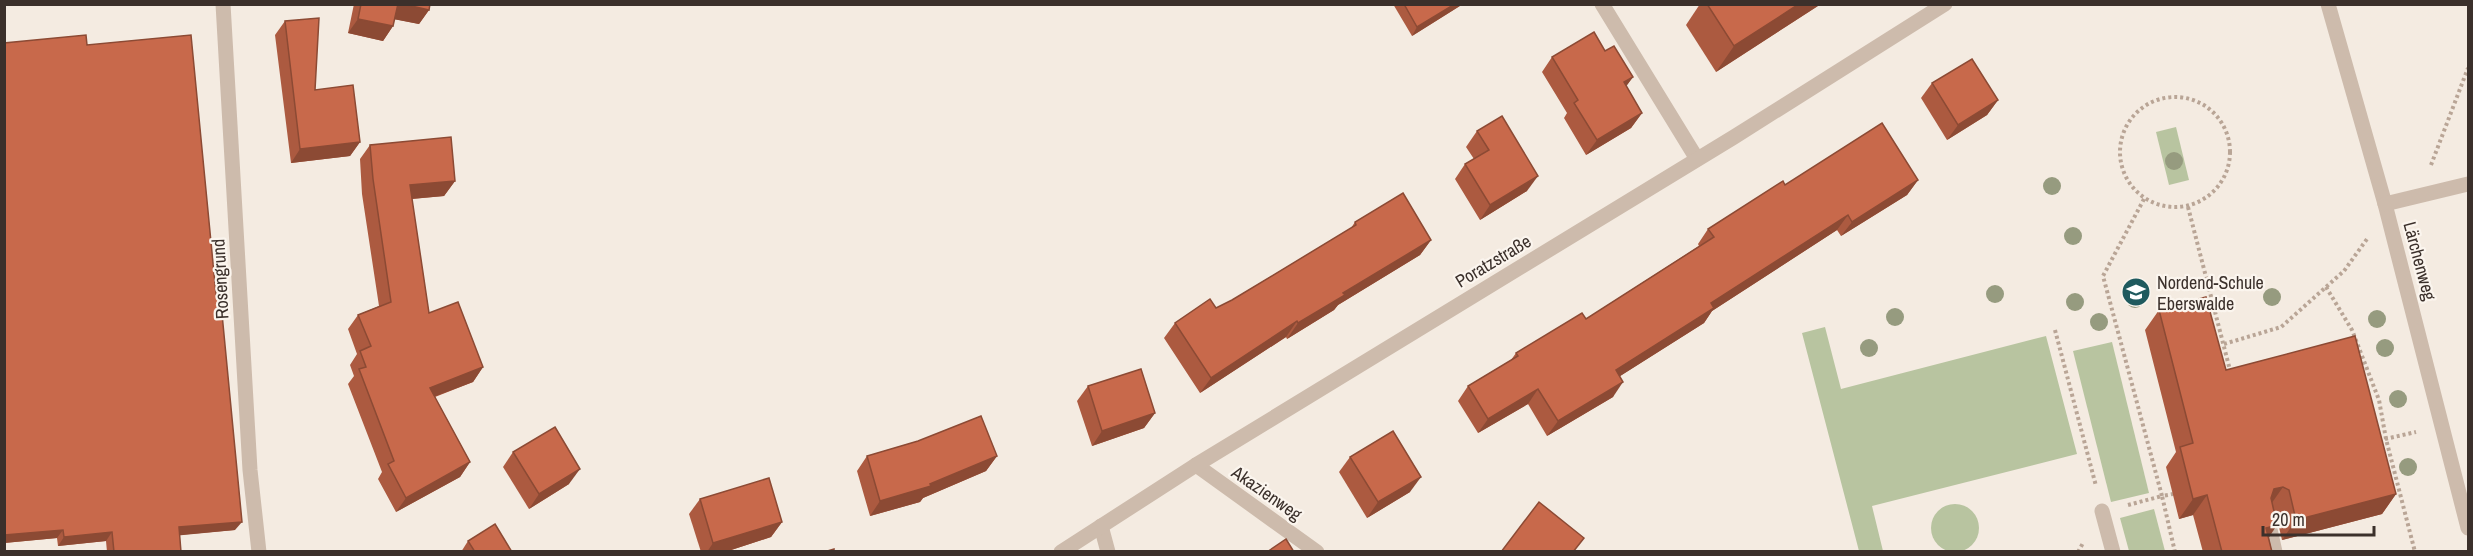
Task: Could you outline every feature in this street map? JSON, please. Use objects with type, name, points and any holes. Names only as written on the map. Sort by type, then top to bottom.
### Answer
[{"type":"street","name":"Rosengrund","points":[[223,4],[250,470],[259,552]]},
{"type":"street","points":[[1602,4],[1697,159]]},
{"type":"street","name":"Poratzstraße","points":[[1060,552],[1196,465],[1697,159],[1945,4]]},
{"type":"street","name":"Lärchenweg","points":[[2328,4],[2385,204],[2469,528]]},
{"type":"street","points":[[2385,204],[2469,184]]},
{"type":"street","name":"Akazienweg","points":[[1196,465],[1317,552]]},
{"type":"street","points":[[2102,511],[2113,552]]},
{"type":"street","points":[[2267,516],[2275,552]]},
{"type":"street","points":[[1101,526],[1108,552]]},
{"type":"path","points":[[2427,193],[2430,169],[2469,68]]},
{"type":"path","points":[[2164,98],[2184,98],[2203,105],[2218,117],[2228,135],[2230,157],[2223,179],[2209,196],[2188,207],[2165,208],[2144,199],[2128,183],[2120,161],[2121,139],[2131,118],[2146,105],[2164,98]]},
{"type":"path","points":[[2144,199],[2103,276],[2175,552]]},
{"type":"path","points":[[2188,207],[2232,376]]},
{"type":"path","points":[[2224,344],[2281,327],[2344,271],[2367,239]]},
{"type":"path","points":[[2326,287],[2352,330],[2379,400],[2386,439],[2415,552]]},
{"type":"path","points":[[2055,330],[2102,511],[2173,494]]},
{"type":"path","points":[[2218,368],[2229,365]]},
{"type":"path","points":[[2375,441],[2419,431]]},
{"type":"green space","points":[[2176,127],[2189,180],[2169,185],[2156,132]]},
{"type":"green space","points":[[1825,327],[1841,389],[2046,336],[2077,454],[1872,506],[1883,551],[1859,551],[1802,333]]},
{"type":"green space","points":[[2112,342],[2149,493],[2111,502],[2073,351]]},
{"type":"green space","points":[[1950,504],[1960,504],[1972,511],[1979,523],[1979,533],[1972,545],[1960,552],[1950,552],[1935,541],[1931,533],[1931,523],[1942,508]]},
{"type":"green space","points":[[2154,509],[2165,551],[2129,551],[2120,518]]},
{"type":"building","points":[[361,4],[398,4],[393,26],[358,19]]},
{"type":"building","points":[[403,4],[430,4],[429,10]]},
{"type":"building","points":[[1404,4],[1455,4],[1417,27]]},
{"type":"building","points":[[1707,4],[1799,4],[1734,46]]},
{"type":"building","points":[[319,18],[315,90],[353,85],[360,142],[300,149],[285,21]]},
{"type":"building","points":[[1594,32],[1605,51],[1614,46],[1633,77],[1624,82],[1642,113],[1597,140],[1574,103],[1578,100],[1552,57]]},
{"type":"building","points":[[86,35],[87,45],[191,35],[216,294],[220,293],[242,522],[179,527],[181,552],[114,552],[112,532],[64,537],[63,530],[4,535],[4,43]]},
{"type":"building","points":[[1972,59],[1998,100],[1958,125],[1932,83]]},
{"type":"building","points":[[1502,116],[1538,176],[1490,205],[1465,164],[1489,150],[1477,131]]},
{"type":"building","points":[[1882,123],[1918,180],[1852,222],[1848,215],[1711,303],[1714,308],[1616,370],[1623,382],[1558,421],[1538,389],[1488,419],[1468,386],[1518,356],[1516,353],[1582,313],[1586,319],[1714,237],[1708,229],[1783,181],[1785,185]]},
{"type":"building","points":[[451,137],[455,181],[410,185],[429,313],[458,302],[483,367],[430,388],[470,462],[406,498],[388,464],[394,461],[359,369],[366,367],[360,351],[371,346],[358,315],[391,302],[370,145]]},
{"type":"building","points":[[1403,193],[1431,240],[1343,293],[1345,295],[1298,323],[1297,321],[1211,378],[1175,323],[1210,299],[1216,308],[1232,300],[1356,225],[1355,222]]},
{"type":"building","points":[[2206,297],[2226,370],[2355,336],[2396,494],[2296,520],[2289,490],[2283,487],[2274,489],[2271,498],[2277,525],[2266,528],[2272,552],[2222,552],[2207,495],[2193,499],[2180,447],[2193,443],[2159,310]]},
{"type":"building","points":[[1141,369],[1155,413],[1102,431],[1088,386]]},
{"type":"building","points":[[981,416],[997,456],[930,484],[931,486],[880,501],[867,456],[918,441]]},
{"type":"building","points":[[555,427],[580,469],[539,494],[513,452]]},
{"type":"building","points":[[1393,431],[1421,477],[1378,502],[1350,457]]},
{"type":"building","points":[[769,478],[782,522],[713,543],[700,499]]},
{"type":"building","points":[[1539,502],[1584,538],[1573,552],[1501,552]]},
{"type":"building","points":[[495,524],[512,552],[475,552],[468,541]]},
{"type":"building","points":[[1286,539],[1294,552],[1267,552]]},
{"type":"place","name":"Nordend-Schule Eberswalde","points":[[2136,292]]}]
